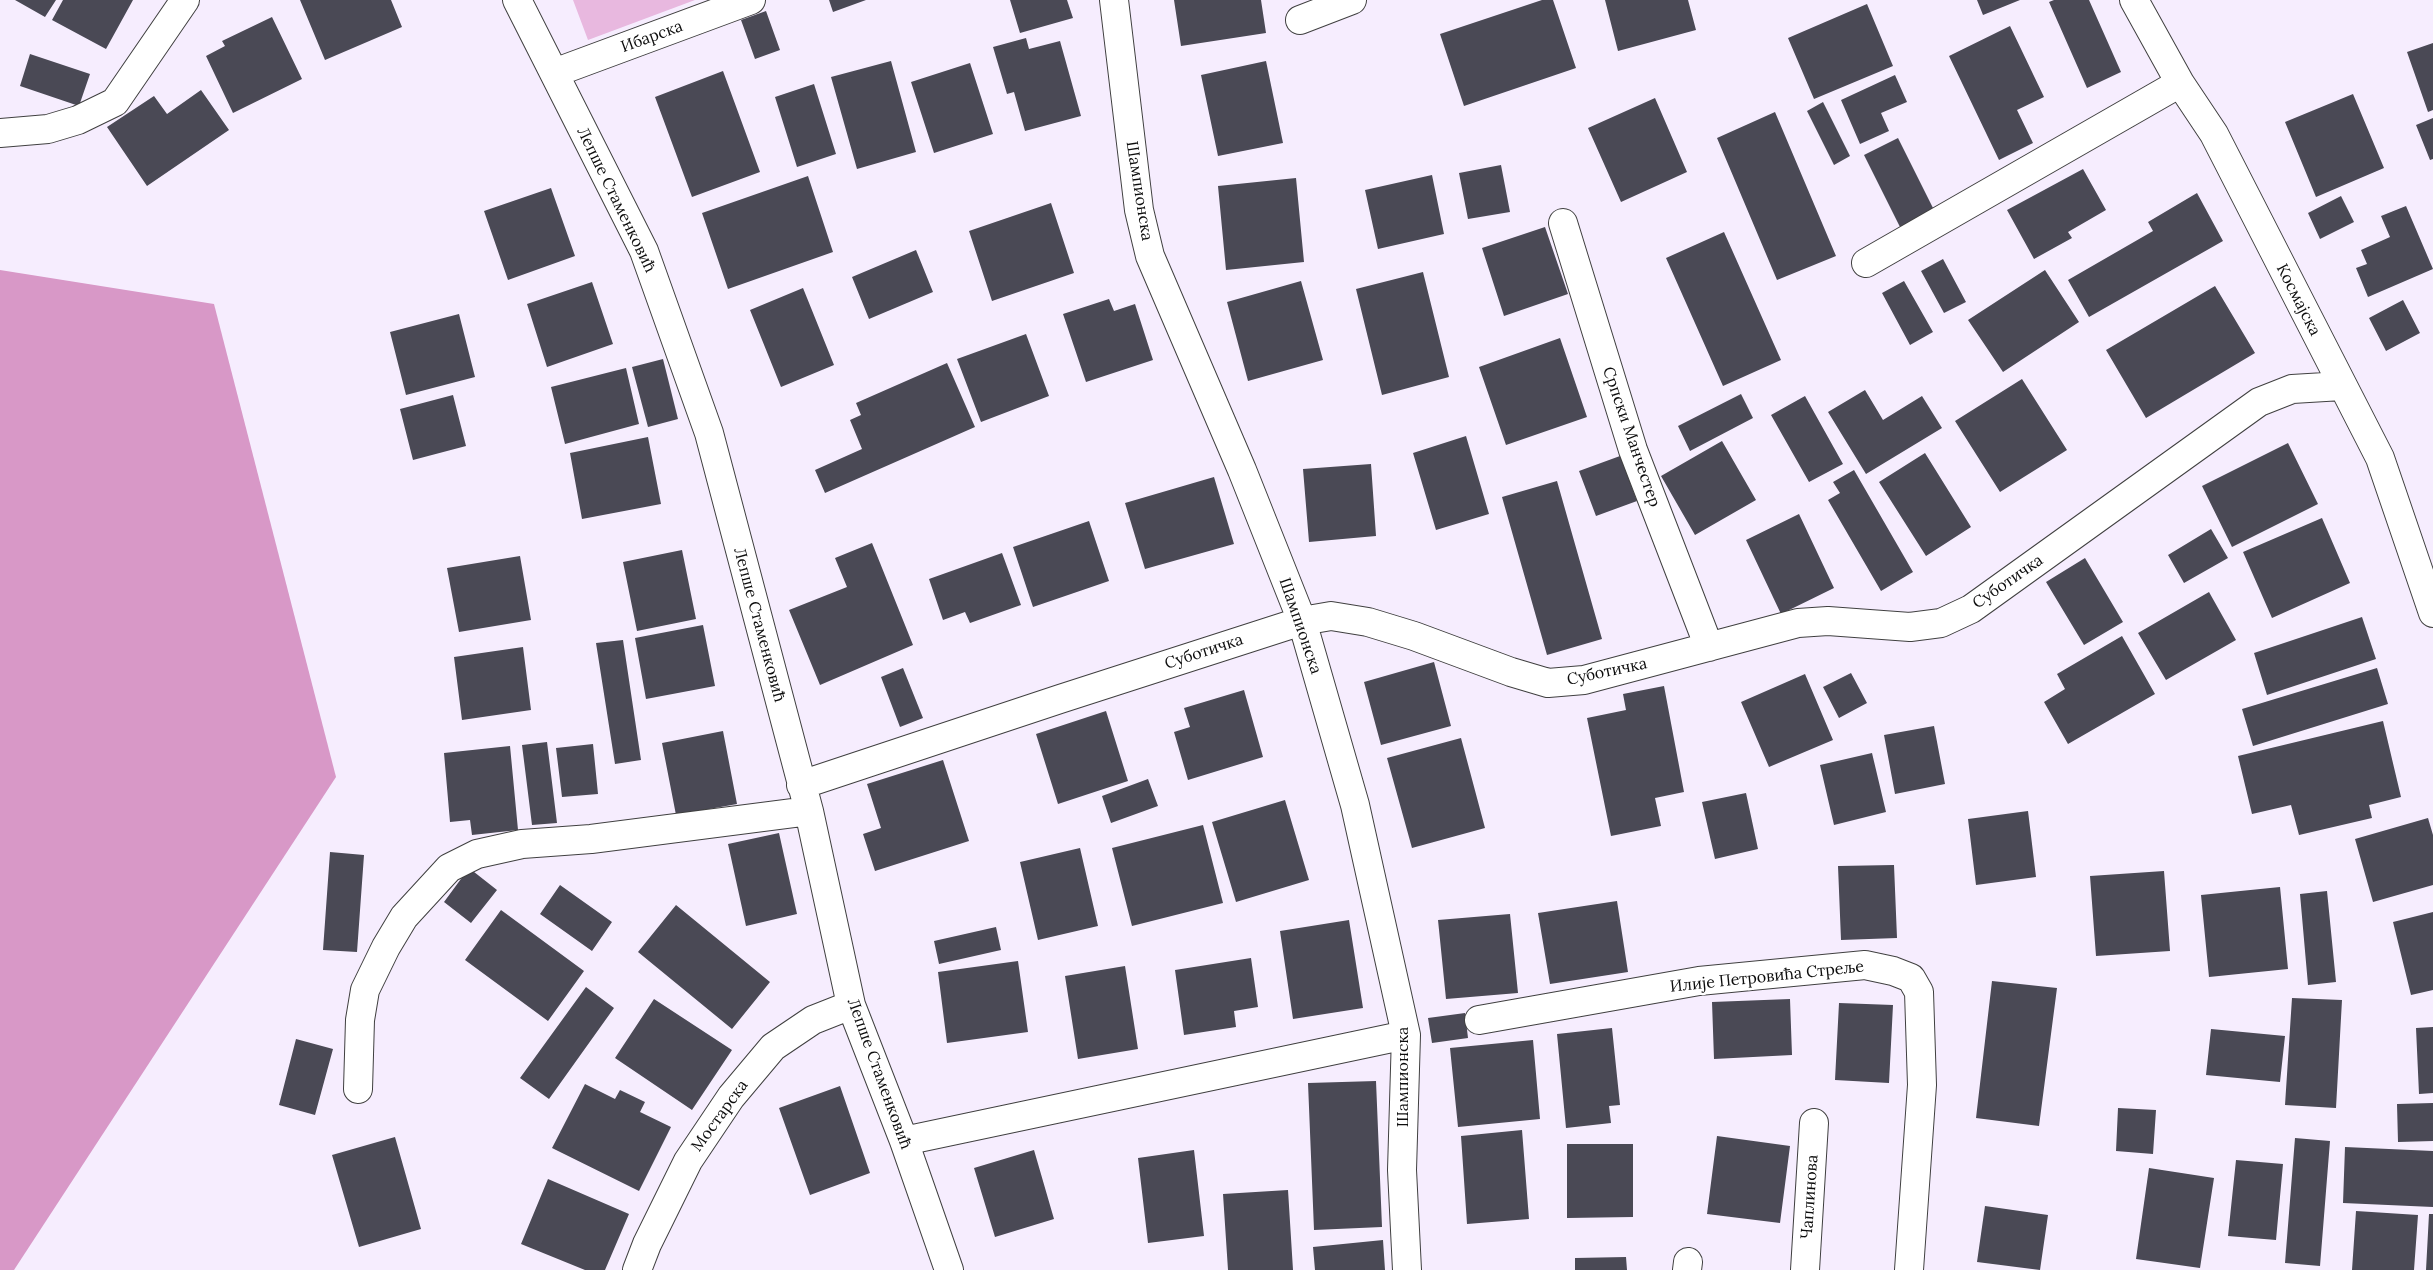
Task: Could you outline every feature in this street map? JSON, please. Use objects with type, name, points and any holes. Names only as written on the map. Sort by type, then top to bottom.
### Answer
[{"type":"street","points":[[0,133],[48,129],[78,120],[115,102],[185,0]]},
{"type":"street","name":"Лепше Стаменковић","points":[[517,0],[644,251],[709,433],[809,811],[851,1005],[904,1141],[949,1270]]},
{"type":"street","name":"Ибарска","points":[[554,73],[751,0]]},
{"type":"street","name":"Шампионска","points":[[1114,0],[1139,210],[1150,256],[1242,470],[1302,621],[1355,805],[1406,1036],[1402,1170],[1407,1270]]},
{"type":"street","points":[[1300,20],[1352,0]]},
{"type":"street","name":"Космајска","points":[[2134,0],[2180,83],[2214,134],[2380,458],[2433,613]]},
{"type":"street","points":[[1866,263],[2180,83]]},
{"type":"street","name":"Српски Манчестер","points":[[1563,223],[1633,450],[1709,647]]},
{"type":"street","name":"Суботичка","points":[[801,785],[1302,621],[1331,616],[1368,622],[1414,636],[1511,672],[1548,683],[1584,680],[1798,623],[1828,621],[1910,627],[1941,623],[1971,609],[2259,402],[2292,389],[2342,386]]},
{"type":"street","points":[[358,1089],[360,1020],[365,990],[386,947],[404,917],[449,868],[477,854],[522,844],[609,837],[809,811]]},
{"type":"street","name":"Илије Петровића Стреље","points":[[1479,1020],[1699,981],[1865,965],[1893,971],[1911,978],[1919,992],[1922,1085],[1910,1270]]},
{"type":"street","name":"Мостарска","points":[[637,1270],[647,1244],[688,1161],[732,1097],[773,1046],[813,1020],[851,1005]]},
{"type":"street","points":[[904,1141],[1406,1036]]},
{"type":"street","name":"Чаплинова","points":[[1805,1270],[1814,1123]]},
{"type":"shaded area","points":[[573,0],[695,0],[588,40]]},
{"type":"shaded area","points":[[0,270],[214,304],[336,777],[14,1270],[0,1270]]},
{"type":"building","points":[[15,0],[56,0],[45,17]]},
{"type":"building","points":[[63,0],[133,0],[106,49],[52,20]]},
{"type":"building","points":[[300,0],[391,0],[402,27],[325,60]]},
{"type":"building","points":[[829,0],[866,0],[833,12]]},
{"type":"building","points":[[1010,0],[1067,0],[1073,18],[1020,33]]},
{"type":"building","points":[[1174,0],[1261,0],[1266,33],[1181,46]]},
{"type":"building","points":[[1542,0],[1553,0],[1576,68],[1464,106],[1440,34]]},
{"type":"building","points":[[1605,0],[1688,0],[1696,30],[1618,51]]},
{"type":"building","points":[[1977,0],[2020,0],[1983,15]]},
{"type":"building","points":[[2054,0],[2089,0],[2121,72],[2087,88],[2049,2]]},
{"type":"building","points":[[1867,4],[1893,66],[1814,99],[1788,38]]},
{"type":"building","points":[[766,11],[780,50],[755,59],[741,20]]},
{"type":"building","points":[[272,17],[302,79],[233,113],[206,56],[225,46],[222,41]]},
{"type":"building","points":[[2010,26],[2044,97],[2017,110],[2033,143],[1999,160],[1949,56]]},
{"type":"building","points":[[1026,38],[1029,49],[1060,41],[1081,116],[1025,131],[1014,92],[1007,94],[993,47]]},
{"type":"building","points":[[2433,43],[2433,110],[2428,112],[2407,52]]},
{"type":"building","points":[[30,54],[90,74],[79,106],[20,86]]},
{"type":"building","points":[[891,61],[916,152],[857,169],[831,77]]},
{"type":"building","points":[[1266,61],[1283,143],[1218,156],[1201,75]]},
{"type":"building","points":[[970,63],[993,134],[934,153],[911,82]]},
{"type":"building","points":[[723,71],[760,172],[692,197],[655,97]]},
{"type":"building","points":[[1895,75],[1907,102],[1881,113],[1889,131],[1860,144],[1841,100]]},
{"type":"building","points":[[814,84],[836,154],[797,167],[775,97]]},
{"type":"building","points":[[201,90],[229,130],[147,186],[107,127],[154,96],[167,114]]},
{"type":"building","points":[[2353,94],[2384,168],[2316,197],[2285,122]]},
{"type":"building","points":[[1655,98],[1687,172],[1621,202],[1588,128]]},
{"type":"building","points":[[1823,102],[1850,156],[1834,165],[1807,111]]},
{"type":"building","points":[[1775,112],[1836,256],[1777,280],[1717,138]]},
{"type":"building","points":[[2433,118],[2433,159],[2430,160],[2416,125]]},
{"type":"building","points":[[1898,138],[1934,210],[1900,227],[1864,155]]},
{"type":"building","points":[[1501,165],[1510,212],[1468,219],[1459,173]]},
{"type":"building","points":[[2083,169],[2106,210],[2068,232],[2072,238],[2034,259],[2007,210]]},
{"type":"building","points":[[1432,175],[1444,234],[1378,249],[1365,190]]},
{"type":"building","points":[[808,176],[833,252],[728,289],[702,213]]},
{"type":"building","points":[[1296,178],[1304,262],[1226,270],[1218,186]]},
{"type":"building","points":[[551,188],[575,256],[508,280],[484,211]]},
{"type":"building","points":[[2197,193],[2223,241],[2089,317],[2068,280],[2153,231],[2148,222]]},
{"type":"building","points":[[2341,196],[2354,222],[2320,239],[2308,213]]},
{"type":"building","points":[[1051,203],[1074,273],[992,301],[969,231]]},
{"type":"building","points":[[2406,206],[2433,269],[2368,297],[2356,268],[2367,264],[2361,250],[2390,237],[2381,216]]},
{"type":"building","points":[[1545,227],[1568,294],[1504,316],[1482,248]]},
{"type":"building","points":[[1724,232],[1781,360],[1723,386],[1666,258]]},
{"type":"building","points":[[916,250],[933,292],[869,319],[852,277]]},
{"type":"building","points":[[1943,259],[1966,302],[1944,313],[1921,271]]},
{"type":"building","points":[[2045,270],[2079,322],[2003,372],[1968,320]]},
{"type":"building","points":[[1423,272],[1449,377],[1382,395],[1356,289]]},
{"type":"building","points":[[1301,281],[1323,360],[1248,381],[1227,302]]},
{"type":"building","points":[[1904,281],[1933,332],[1910,345],[1882,293]]},
{"type":"building","points":[[592,282],[613,344],[547,367],[527,304]]},
{"type":"building","points":[[2215,286],[2255,353],[2146,418],[2106,350]]},
{"type":"building","points":[[803,288],[834,365],[781,387],[750,310]]},
{"type":"building","points":[[1109,299],[1114,311],[1135,304],[1153,360],[1086,382],[1063,314]]},
{"type":"building","points":[[2403,300],[2420,333],[2386,351],[2369,318]]},
{"type":"building","points":[[459,314],[475,377],[406,395],[390,332]]},
{"type":"building","points":[[1026,334],[1049,396],[981,422],[957,359]]},
{"type":"building","points":[[1560,338],[1587,417],[1506,445],[1479,367]]},
{"type":"building","points":[[663,359],[678,419],[648,427],[632,367]]},
{"type":"building","points":[[947,363],[975,427],[825,493],[815,470],[862,449],[850,420],[861,415],[856,403]]},
{"type":"building","points":[[626,368],[639,424],[565,444],[551,387]]},
{"type":"building","points":[[2022,379],[2067,450],[2000,492],[1955,421]]},
{"type":"building","points":[[1865,390],[1883,420],[1922,396],[1942,428],[1866,474],[1828,412]]},
{"type":"building","points":[[1741,394],[1753,418],[1690,451],[1678,426]]},
{"type":"building","points":[[453,395],[466,446],[413,460],[400,409]]},
{"type":"building","points":[[1805,396],[1843,464],[1809,482],[1771,415]]},
{"type":"building","points":[[1466,436],[1489,514],[1436,530],[1413,453]]},
{"type":"building","points":[[648,437],[661,504],[582,519],[570,453]]},
{"type":"building","points":[[1722,441],[1756,500],[1695,535],[1661,476]]},
{"type":"building","points":[[2288,443],[2318,504],[2232,547],[2202,486]]},
{"type":"building","points":[[1925,453],[1971,527],[1926,556],[1879,482]]},
{"type":"building","points":[[1620,456],[1637,501],[1596,516],[1579,471]]},
{"type":"building","points":[[1371,464],[1376,536],[1309,542],[1303,469]]},
{"type":"building","points":[[1854,470],[1913,572],[1881,591],[1828,500],[1840,493],[1833,482]]},
{"type":"building","points":[[1214,477],[1234,544],[1145,569],[1125,503]]},
{"type":"building","points":[[1557,481],[1602,639],[1547,655],[1502,497]]},
{"type":"building","points":[[1799,514],[1834,588],[1781,614],[1746,540]]},
{"type":"building","points":[[2322,518],[2350,583],[2272,618],[2243,552]]},
{"type":"building","points":[[1089,521],[1109,581],[1033,607],[1013,547]]},
{"type":"building","points":[[2211,529],[2228,558],[2184,583],[2168,555]]},
{"type":"building","points":[[872,543],[913,645],[820,685],[789,610],[847,587],[835,558]]},
{"type":"building","points":[[682,550],[696,619],[637,631],[623,562]]},
{"type":"building","points":[[1002,553],[1021,605],[970,623],[965,612],[943,620],[929,579]]},
{"type":"building","points":[[520,556],[531,620],[459,632],[447,568]]},
{"type":"building","points":[[2085,558],[2123,622],[2084,645],[2046,582]]},
{"type":"building","points":[[2209,592],[2236,640],[2166,680],[2138,633]]},
{"type":"building","points":[[2362,617],[2376,659],[2267,695],[2254,653]]},
{"type":"building","points":[[703,625],[715,686],[646,699],[635,638]]},
{"type":"building","points":[[2122,636],[2155,694],[2068,744],[2044,702],[2065,689],[2057,674]]},
{"type":"building","points":[[623,640],[641,760],[615,764],[596,643]]},
{"type":"building","points":[[523,647],[531,710],[462,720],[454,657]]},
{"type":"building","points":[[1434,662],[1451,726],[1381,745],[1364,682]]},
{"type":"building","points":[[903,668],[923,718],[900,727],[881,677]]},
{"type":"building","points":[[2377,668],[2388,704],[2253,746],[2242,709]]},
{"type":"building","points":[[1851,673],[1867,703],[1839,718],[1823,687]]},
{"type":"building","points":[[1805,674],[1833,740],[1769,767],[1741,702]]},
{"type":"building","points":[[1664,686],[1684,792],[1655,798],[1661,826],[1611,836],[1587,718],[1626,710],[1623,694]]},
{"type":"building","points":[[1244,690],[1263,757],[1188,780],[1174,732],[1190,727],[1184,708]]},
{"type":"building","points":[[1106,711],[1128,781],[1058,804],[1036,734]]},
{"type":"building","points":[[2383,721],[2401,797],[2369,805],[2372,818],[2299,835],[2291,805],[2252,814],[2238,756]]},
{"type":"building","points":[[1934,726],[1945,784],[1895,794],[1884,735]]},
{"type":"building","points":[[723,731],[737,804],[676,815],[662,743]]},
{"type":"building","points":[[1461,738],[1485,828],[1412,848],[1387,758]]},
{"type":"building","points":[[547,742],[557,823],[532,825],[522,745]]},
{"type":"building","points":[[593,744],[598,794],[562,797],[556,748]]},
{"type":"building","points":[[510,746],[518,830],[472,835],[470,820],[450,822],[444,753]]},
{"type":"building","points":[[1872,753],[1886,812],[1834,825],[1820,765]]},
{"type":"building","points":[[943,760],[969,841],[875,871],[863,834],[881,828],[867,784]]},
{"type":"building","points":[[1148,779],[1158,806],[1111,823],[1102,796]]},
{"type":"building","points":[[1746,793],[1758,849],[1715,859],[1702,802]]},
{"type":"building","points":[[1285,800],[1309,880],[1236,902],[1212,822]]},
{"type":"building","points":[[2028,811],[2036,877],[1976,885],[1968,819]]},
{"type":"building","points":[[2428,818],[2433,835],[2433,885],[2373,902],[2355,839]]},
{"type":"building","points":[[1203,825],[1223,903],[1132,926],[1112,848]]},
{"type":"building","points":[[779,833],[797,914],[746,926],[728,844]]},
{"type":"building","points":[[1080,848],[1098,926],[1038,940],[1020,862]]},
{"type":"building","points":[[330,852],[364,855],[357,952],[323,950]]},
{"type":"building","points":[[1894,865],[1897,938],[1841,940],[1838,866]]},
{"type":"building","points":[[469,868],[497,890],[471,923],[444,902]]},
{"type":"building","points":[[2164,871],[2170,951],[2096,956],[2090,876]]},
{"type":"building","points":[[560,885],[612,922],[592,951],[540,914]]},
{"type":"building","points":[[2280,887],[2288,969],[2209,977],[2201,895]]},
{"type":"building","points":[[2327,891],[2336,982],[2308,985],[2300,894]]},
{"type":"building","points":[[1617,901],[1628,972],[1550,984],[1538,913]]},
{"type":"building","points":[[676,905],[770,982],[732,1029],[638,952]]},
{"type":"building","points":[[501,910],[584,971],[548,1021],[465,960]]},
{"type":"building","points":[[2433,912],[2433,990],[2411,995],[2393,922]]},
{"type":"building","points":[[1510,914],[1518,993],[1446,999],[1438,920]]},
{"type":"building","points":[[1349,920],[1363,1008],[1293,1019],[1280,931]]},
{"type":"building","points":[[996,927],[1001,950],[939,964],[934,941]]},
{"type":"building","points":[[1251,958],[1258,1007],[1234,1011],[1236,1027],[1184,1035],[1175,970]]},
{"type":"building","points":[[1018,961],[1028,1032],[947,1043],[938,972]]},
{"type":"building","points":[[1125,966],[1138,1049],[1078,1059],[1065,976]]},
{"type":"building","points":[[1992,981],[2057,988],[2039,1126],[1976,1118]]},
{"type":"building","points":[[586,987],[614,1008],[549,1099],[520,1078]]},
{"type":"building","points":[[2292,998],[2342,1000],[2336,1108],[2285,1105]]},
{"type":"building","points":[[654,999],[732,1050],[692,1110],[615,1058]]},
{"type":"building","points":[[1790,999],[1792,1055],[1714,1059],[1712,1002]]},
{"type":"building","points":[[1839,1003],[1893,1005],[1889,1083],[1835,1080]]},
{"type":"building","points":[[1465,1013],[1468,1038],[1432,1043],[1428,1018]]},
{"type":"building","points":[[2433,1027],[2433,1093],[2419,1094],[2416,1028]]},
{"type":"building","points":[[1612,1028],[1620,1105],[1609,1106],[1611,1123],[1566,1128],[1557,1034]]},
{"type":"building","points":[[2211,1029],[2285,1036],[2280,1082],[2206,1075]]},
{"type":"building","points":[[296,1039],[333,1049],[315,1115],[279,1105]]},
{"type":"building","points":[[1533,1040],[1540,1119],[1458,1127],[1450,1048]]},
{"type":"building","points":[[1376,1081],[1382,1227],[1314,1230],[1308,1083]]},
{"type":"building","points":[[585,1084],[615,1099],[620,1090],[645,1102],[640,1112],[671,1127],[639,1191],[552,1148]]},
{"type":"building","points":[[840,1086],[870,1173],[810,1195],[779,1108]]},
{"type":"building","points":[[2433,1103],[2433,1141],[2398,1142],[2397,1104]]},
{"type":"building","points":[[2118,1108],[2156,1110],[2153,1154],[2116,1151]]},
{"type":"building","points":[[1522,1130],[1529,1219],[1467,1224],[1461,1136]]},
{"type":"building","points":[[1717,1136],[1790,1146],[1780,1223],[1707,1214]]},
{"type":"building","points":[[395,1137],[421,1229],[359,1247],[332,1155]]},
{"type":"building","points":[[2295,1138],[2330,1141],[2320,1266],[2285,1263]]},
{"type":"building","points":[[1567,1144],[1633,1144],[1633,1217],[1567,1218]]},
{"type":"building","points":[[2345,1147],[2433,1151],[2433,1207],[2343,1203]]},
{"type":"building","points":[[1034,1150],[1054,1219],[995,1237],[974,1168]]},
{"type":"building","points":[[1194,1150],[1204,1236],[1148,1243],[1138,1158]]},
{"type":"building","points":[[2236,1160],[2283,1164],[2276,1240],[2228,1236]]},
{"type":"building","points":[[2149,1168],[2214,1178],[2200,1268],[2136,1259]]},
{"type":"building","points":[[548,1179],[629,1214],[605,1270],[585,1270],[521,1244]]},
{"type":"building","points":[[1288,1190],[1293,1270],[1228,1270],[1223,1194]]},
{"type":"building","points":[[1985,1206],[2048,1215],[2040,1270],[1977,1262]]},
{"type":"building","points":[[2356,1211],[2418,1215],[2414,1270],[2352,1270]]},
{"type":"building","points":[[2429,1214],[2433,1214],[2433,1270],[2426,1270]]},
{"type":"building","points":[[1383,1240],[1385,1270],[1315,1270],[1313,1247]]},
{"type":"building","points":[[1626,1257],[1627,1270],[1575,1270],[1575,1258]]}]
